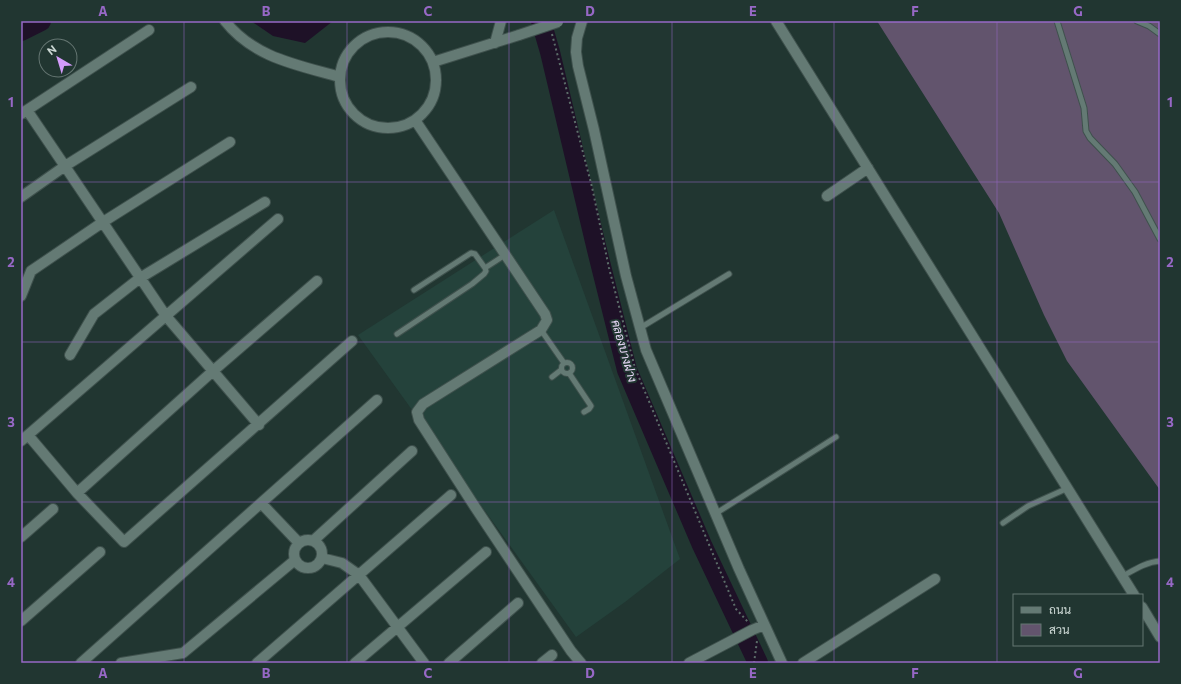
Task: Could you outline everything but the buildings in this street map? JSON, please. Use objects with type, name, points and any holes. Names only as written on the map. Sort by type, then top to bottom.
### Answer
[{"type":"street","points":[[225,21],[233,31],[251,46],[269,55],[340,78]]},
{"type":"street","points":[[495,43],[501,21]]},
{"type":"street","points":[[433,62],[560,21]]},
{"type":"street","points":[[582,21],[576,38],[578,66],[639,328],[646,350],[715,514],[782,663]]},
{"type":"street","points":[[776,21],[1133,594]]},
{"type":"street","points":[[149,30],[24,112],[65,166],[166,316],[259,425]]},
{"type":"street","points":[[388,32],[402,34],[416,40],[426,50],[433,62],[437,78],[434,94],[427,109],[415,120],[402,126],[386,128],[371,125],[358,118],[348,107],[342,93],[340,78],[343,63],[350,50],[367,37],[374,34],[388,32]]},
{"type":"street","points":[[21,197],[65,166],[191,87]]},
{"type":"street","points":[[415,120],[504,255],[545,314],[547,320],[541,330],[423,404],[417,412],[419,420],[475,507],[580,663]]},
{"type":"street","points":[[21,296],[31,271],[103,222],[230,142]]},
{"type":"street","points":[[827,196],[868,168]]},
{"type":"street","points":[[70,354],[94,314],[140,278],[265,202]]},
{"type":"street","points":[[278,219],[24,438],[124,542],[259,425],[352,341]]},
{"type":"street","points":[[78,493],[316,281]]},
{"type":"street","points":[[81,663],[377,400]]},
{"type":"street","points":[[314,540],[412,451]]},
{"type":"street","points":[[257,663],[451,495]]},
{"type":"street","points":[[261,503],[299,542]]},
{"type":"street","points":[[21,536],[53,509]]},
{"type":"street","points":[[306,539],[314,540],[320,546],[322,558],[320,562],[312,568],[302,566],[295,560],[294,550],[299,542],[306,539]]},
{"type":"street","points":[[21,621],[100,552]]},
{"type":"street","points":[[356,663],[486,552]]},
{"type":"street","points":[[322,558],[342,563],[359,575],[424,663]]},
{"type":"street","points":[[121,663],[183,652],[295,560]]},
{"type":"street","points":[[803,663],[935,579]]},
{"type":"street","points":[[449,663],[518,603]]},
{"type":"street","points":[[1143,609],[1160,637]]},
{"type":"street","points":[[689,663],[747,632],[764,625]]},
{"type":"street","points":[[542,663],[552,655]]},
{"type":"lane","points":[[1057,21],[1084,108],[1086,131],[1090,138],[1115,164],[1135,192],[1160,239]]},
{"type":"lane","points":[[1137,21],[1149,26],[1160,34]]},
{"type":"lane","points":[[397,334],[472,284],[486,271],[475,254],[471,254],[414,290]]},
{"type":"lane","points":[[485,268],[504,255]]},
{"type":"lane","points":[[639,328],[729,274]]},
{"type":"lane","points":[[541,330],[564,363],[569,363],[571,365],[572,370],[569,373]]},
{"type":"lane","points":[[552,377],[561,370],[561,366],[564,363]]},
{"type":"lane","points":[[561,370],[565,374],[569,373]]},
{"type":"lane","points":[[569,373],[591,406],[584,412]]},
{"type":"lane","points":[[715,514],[836,436]]},
{"type":"lane","points":[[1003,523],[1028,506],[1068,488]]},
{"type":"lane","points":[[1123,576],[1141,566],[1160,561]]},
{"type":"path","points":[[754,663],[757,641]]},
{"type":"shaded area","points":[[251,21],[333,21],[305,43],[273,36]]},
{"type":"shaded area","points":[[554,210],[680,559],[625,602],[576,637],[358,335]]},
{"type":"green space","points":[[877,21],[1160,21],[1160,490],[1067,361],[1044,315],[999,213]]},
{"type":"waterway","points":[[21,31],[41,21]]},
{"type":"waterway","name":"คลองบางฝาง","points":[[541,21],[550,52],[627,370],[702,545],[758,663]]}]
